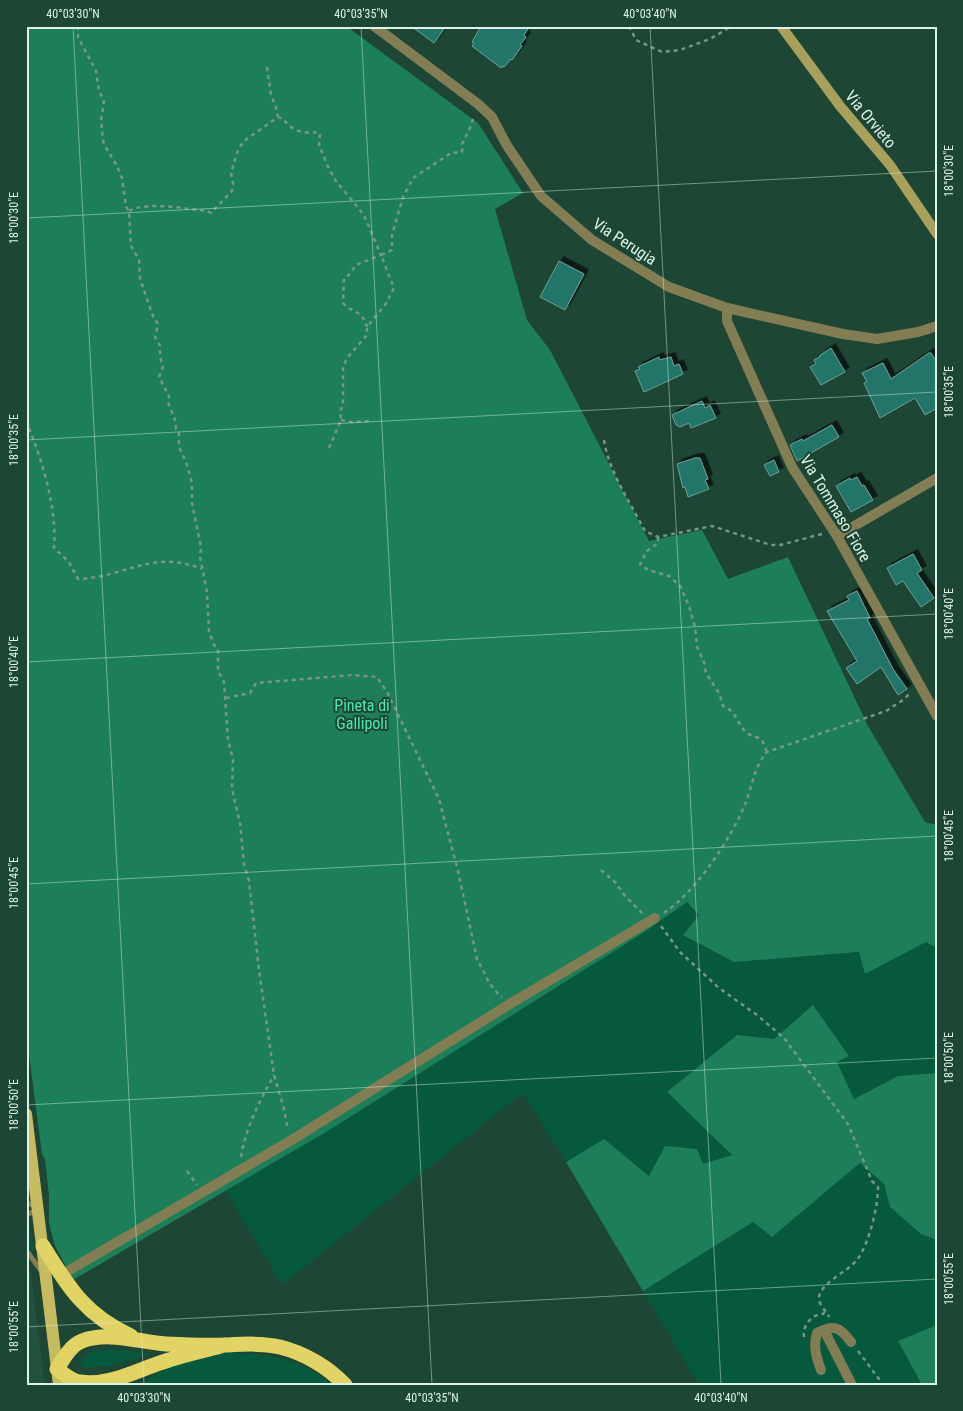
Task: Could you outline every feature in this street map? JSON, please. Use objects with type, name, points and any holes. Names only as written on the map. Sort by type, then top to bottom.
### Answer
[{"type":"highway","points":[[43,1246],[54,1276],[101,1320],[139,1340]]},
{"type":"highway","points":[[225,1345],[169,1360],[116,1379],[90,1383],[74,1381],[57,1369],[71,1350],[82,1341],[106,1337],[166,1344],[264,1344],[282,1347],[314,1361],[336,1375],[345,1385]]},
{"type":"highway","points":[[128,1385],[144,1373],[169,1360]]},
{"type":"main road","points":[[26,1114],[32,1205],[43,1246]]},
{"type":"main road","points":[[54,1276],[59,1385]]},
{"type":"street","name":"Via Perugia","points":[[374,26],[478,104],[492,117],[506,144],[541,196],[566,219],[592,240],[669,287],[727,308],[843,334],[878,339],[918,332],[937,326]]},
{"type":"street","name":"Via Orvieto","points":[[781,26],[840,106],[890,165],[937,234]]},
{"type":"street","name":"Via Tommaso Fiore","points":[[727,308],[727,321],[792,467],[835,533],[937,716]]},
{"type":"street","points":[[835,533],[937,478]]},
{"type":"street","points":[[54,1276],[290,1141],[513,1002],[652,920]]},
{"type":"street","points":[[829,1329],[852,1385]]},
{"type":"street","points":[[820,1370],[814,1343],[817,1333],[829,1329],[842,1330],[851,1342]]},
{"type":"lane","points":[[26,1214],[33,1212],[32,1205]]},
{"type":"lane","points":[[26,1250],[54,1276]]},
{"type":"path","points":[[78,26],[78,36],[96,71],[99,91],[104,100],[101,131],[105,146],[122,178],[126,207],[129,211],[132,246],[139,260],[140,279],[153,316],[158,324],[155,337],[160,346],[163,367],[158,377],[169,396],[168,402],[179,433],[179,447],[192,483],[192,503],[201,547],[200,557],[207,592],[209,632],[218,650],[218,671],[224,682],[228,740],[233,759],[232,789],[240,823],[274,1076],[284,1109],[290,1141]]},
{"type":"path","points":[[629,26],[636,40],[662,52],[680,50],[710,39],[732,26]]},
{"type":"path","points":[[266,66],[271,95],[278,117]]},
{"type":"path","points":[[329,448],[341,420],[340,412],[344,406],[343,367],[347,358],[367,335],[367,327],[359,313],[343,303],[344,278],[349,275],[356,265],[392,250],[392,235],[402,197],[413,178],[451,153],[462,152],[462,144],[471,126],[478,104]]},
{"type":"path","points":[[129,211],[153,206],[207,211],[211,213],[232,191],[231,173],[238,150],[244,141],[278,117]]},
{"type":"path","points":[[278,117],[298,131],[318,132],[320,135],[319,145],[329,169],[336,181],[364,214],[394,288],[367,327]]},
{"type":"path","points":[[341,420],[351,422],[371,421]]},
{"type":"path","points":[[26,421],[50,499],[53,516],[54,548],[69,562],[78,579],[163,561],[191,565],[203,570]]},
{"type":"path","points":[[604,440],[612,468],[645,531],[658,537],[712,526],[771,545],[780,545],[835,533]]},
{"type":"path","points":[[658,537],[656,546],[647,551],[640,564],[648,570],[669,576],[680,586],[689,606],[695,627],[697,647],[704,662],[706,673],[719,693],[723,706],[738,718],[739,724],[746,732],[762,740],[766,752]]},
{"type":"path","points":[[226,698],[250,693],[256,683],[352,674],[378,677],[439,799],[458,871],[477,959],[490,984],[499,995],[513,1002]]},
{"type":"path","points":[[652,920],[672,907],[701,876],[720,850],[737,822],[766,752],[879,714],[903,700]]},
{"type":"path","points":[[601,870],[616,883],[624,896],[652,920],[680,952],[719,988],[757,1015],[784,1038],[848,1124],[872,1181],[878,1187],[876,1213],[858,1259],[820,1292],[818,1299],[826,1310],[829,1329]]},
{"type":"path","points":[[239,1171],[249,1127],[258,1104],[274,1076]]},
{"type":"path","points":[[187,1171],[202,1193]]},
{"type":"path","points":[[851,1342],[875,1374],[880,1385]]},
{"type":"shaded area","points":[[687,901],[699,915],[683,935],[793,958],[859,952],[865,974],[926,942],[937,948],[937,1073],[898,1076],[854,1099],[837,1061],[849,1055],[813,1005],[774,1039],[737,1035],[667,1092],[733,1155],[649,1176],[604,1139],[566,1162],[523,1093],[282,1285],[226,1191],[567,981]]},
{"type":"shaded area","points":[[860,1163],[884,1184],[890,1207],[921,1234],[937,1240],[937,1325],[898,1341],[922,1385],[699,1385],[643,1291],[753,1222],[772,1237]]},
{"type":"shaded area","points":[[26,1219],[29,1219],[34,1252],[26,1243]]},
{"type":"shaded area","points":[[26,1265],[31,1273],[45,1385],[26,1385]]},
{"type":"shaded area","points":[[96,1351],[131,1351],[150,1354],[109,1366],[85,1368],[80,1363],[89,1354]]},
{"type":"shaded area","points":[[229,1352],[262,1355],[293,1362],[316,1373],[332,1385],[138,1385],[161,1371],[182,1362]]},
{"type":"green space","name":"Pineta di Gallipoli","points":[[26,26],[346,26],[478,123],[523,193],[495,209],[527,320],[550,350],[649,541],[702,530],[728,579],[788,557],[868,726],[925,822],[937,825],[937,948],[926,942],[865,974],[859,952],[734,962],[683,935],[699,915],[687,902],[643,933],[326,1132],[73,1280],[55,1246],[49,1223],[49,1196],[45,1159],[42,1154],[26,1032]]},
{"type":"green space","points":[[813,1005],[849,1056],[837,1062],[854,1099],[898,1076],[937,1073],[937,1240],[921,1234],[890,1207],[884,1184],[860,1163],[772,1237],[753,1222],[643,1291],[566,1162],[604,1139],[649,1176],[665,1146],[697,1149],[703,1164],[732,1155],[667,1092],[737,1035],[774,1039]]},
{"type":"green space","points":[[937,1325],[937,1385],[922,1385],[898,1341]]},
{"type":"building","points":[[411,26],[446,26],[434,43]]},
{"type":"building","points":[[481,26],[530,26],[524,35],[526,37],[520,45],[522,46],[512,60],[501,68],[472,46],[474,43],[472,42]]},
{"type":"building","points":[[559,261],[584,274],[565,310],[540,297]]},
{"type":"building","points":[[831,348],[845,372],[821,385],[810,367],[816,364],[814,360]]},
{"type":"building","points":[[929,353],[937,362],[937,408],[925,415],[915,398],[880,418],[864,383],[867,382],[862,373],[883,363],[891,379]]},
{"type":"building","points":[[659,357],[660,360],[671,357],[674,366],[679,364],[683,374],[644,392],[635,371],[640,369],[638,367]]},
{"type":"building","points":[[702,401],[705,408],[710,405],[716,418],[691,428],[689,423],[680,427],[676,425],[672,415]]},
{"type":"building","points":[[832,425],[839,437],[797,461],[790,445],[802,439],[803,441]]},
{"type":"building","points":[[700,458],[708,479],[705,480],[709,489],[688,497],[685,487],[683,488],[677,464]]},
{"type":"building","points":[[774,460],[779,472],[770,476],[764,465]]},
{"type":"building","points":[[857,477],[873,500],[851,512],[836,486],[850,478],[851,480]]},
{"type":"building","points":[[913,554],[922,570],[917,573],[934,598],[921,607],[903,581],[896,585],[887,568]]},
{"type":"building","points":[[857,591],[870,618],[867,619],[893,669],[907,689],[898,695],[881,667],[857,684],[846,668],[857,661],[827,611],[849,600],[847,596]]}]
